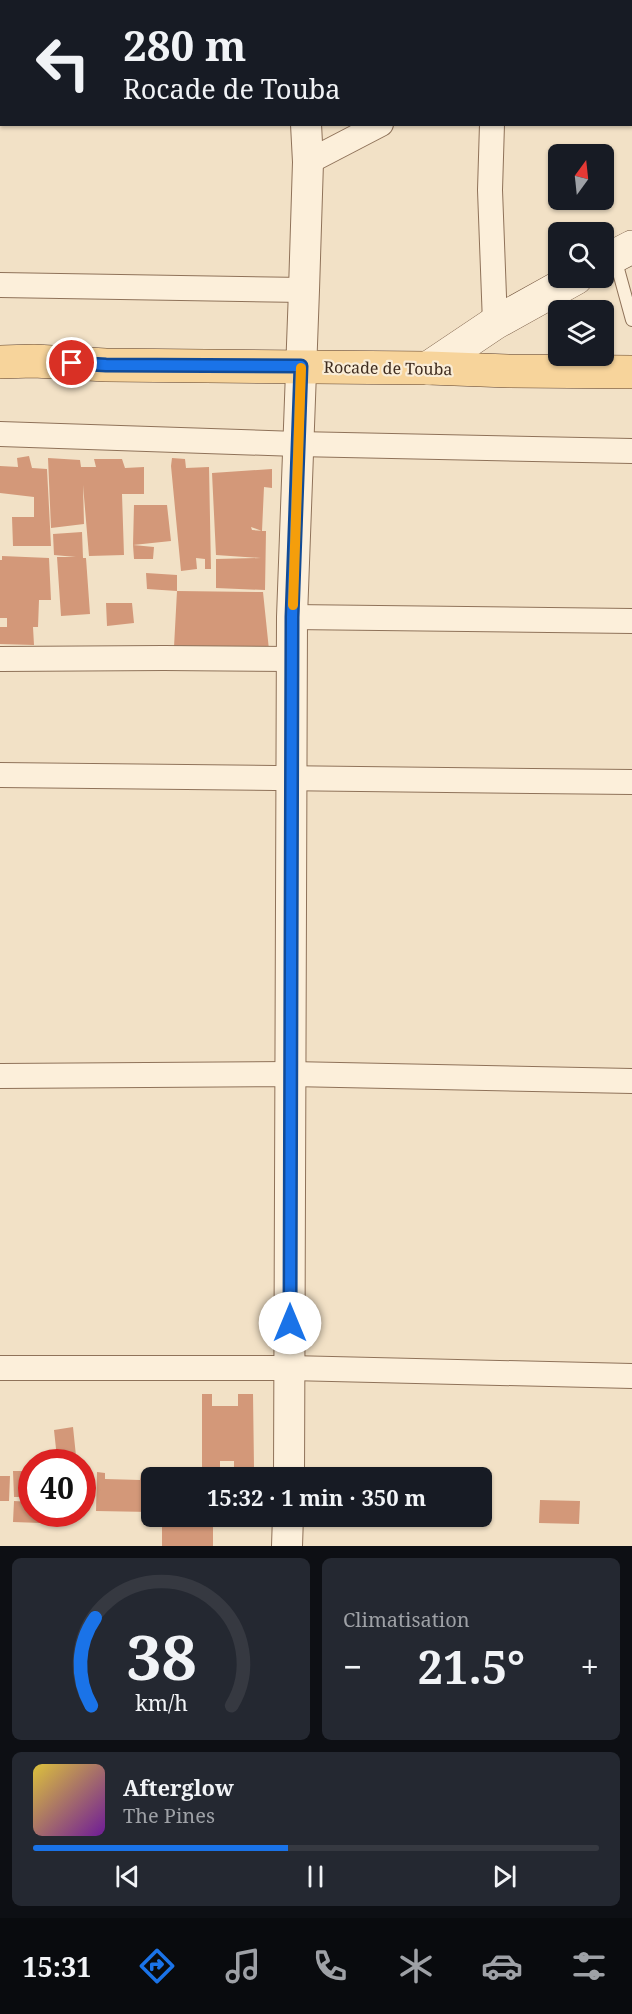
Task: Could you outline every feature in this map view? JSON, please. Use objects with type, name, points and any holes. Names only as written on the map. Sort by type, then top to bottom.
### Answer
[{"type":"main road","points":[[428,368],[495,323],[558,288]]},
{"type":"main road","name":"Rocade de Touba","points":[[0,362],[632,372]]},
{"type":"street","points":[[289,1467],[292,617],[308,162],[306,126]]},
{"type":"street","points":[[308,162],[377,126]]},
{"type":"street","points":[[492,126],[490,190],[495,323]]},
{"type":"street","points":[[0,285],[304,290]]},
{"type":"street","points":[[0,434],[297,444],[632,451]]},
{"type":"street","points":[[292,617],[632,621]]},
{"type":"street","points":[[0,659],[292,659]]},
{"type":"street","points":[[0,775],[632,782]]},
{"type":"street","points":[[0,1076],[291,1074],[632,1080]]},
{"type":"street","points":[[0,1368],[290,1368],[632,1376]]},
{"type":"street","points":[[287,1546],[288,1527]]},
{"type":"lane","points":[[616,255],[632,320]]},
{"type":"building","points":[[29,456],[32,468],[47,469],[51,546],[13,546],[12,517],[34,517],[34,497],[0,493],[0,466],[18,467],[17,458]]},
{"type":"building","points":[[48,458],[80,460],[81,467],[96,467],[94,459],[122,459],[125,468],[144,467],[144,494],[122,494],[124,555],[89,556],[83,485],[84,524],[51,528]]},
{"type":"building","points":[[172,458],[185,459],[186,468],[209,467],[211,569],[205,569],[205,559],[196,558],[197,569],[181,571]]},
{"type":"building","points":[[272,469],[272,488],[264,487],[262,531],[266,531],[265,590],[216,588],[216,559],[261,558],[216,555],[212,473]]},
{"type":"building","points":[[134,505],[167,505],[171,541],[133,545]]},
{"type":"building","points":[[82,532],[90,614],[61,616],[57,557],[76,557],[54,555],[53,534]]},
{"type":"building","points":[[133,545],[154,547],[153,559],[134,559]]},
{"type":"building","points":[[2,556],[49,558],[51,600],[39,600],[38,627],[33,627],[34,645],[0,644],[0,627],[7,627],[7,618],[0,618],[0,560]]},
{"type":"building","points":[[146,573],[177,575],[177,591],[147,589]]},
{"type":"building","points":[[177,591],[263,592],[269,650],[174,647]]},
{"type":"building","points":[[106,603],[132,603],[134,623],[107,626]]},
{"type":"building","points":[[202,1394],[212,1394],[212,1406],[238,1406],[238,1394],[253,1394],[254,1467],[234,1467],[234,1461],[220,1461],[220,1467],[202,1467]]},
{"type":"building","points":[[73,1427],[75,1449],[56,1449],[54,1430]]},
{"type":"building","points":[[13,1471],[18,1471],[18,1497],[14,1497]]},
{"type":"building","points":[[97,1472],[105,1473],[105,1479],[140,1480],[141,1474],[141,1512],[96,1511]]},
{"type":"building","points":[[0,1476],[10,1476],[9,1501],[0,1501]]},
{"type":"building","points":[[540,1500],[580,1501],[579,1524],[539,1523]]},
{"type":"building","points":[[14,1501],[18,1501],[18,1522],[13,1522]]},
{"type":"building","points":[[162,1527],[213,1527],[213,1546],[162,1546]]},
{"type":"slow traffic","points":[[293,605],[301,368]]},
{"type":"route","points":[[72,363],[301,366],[292,617],[290,1323]]}]
